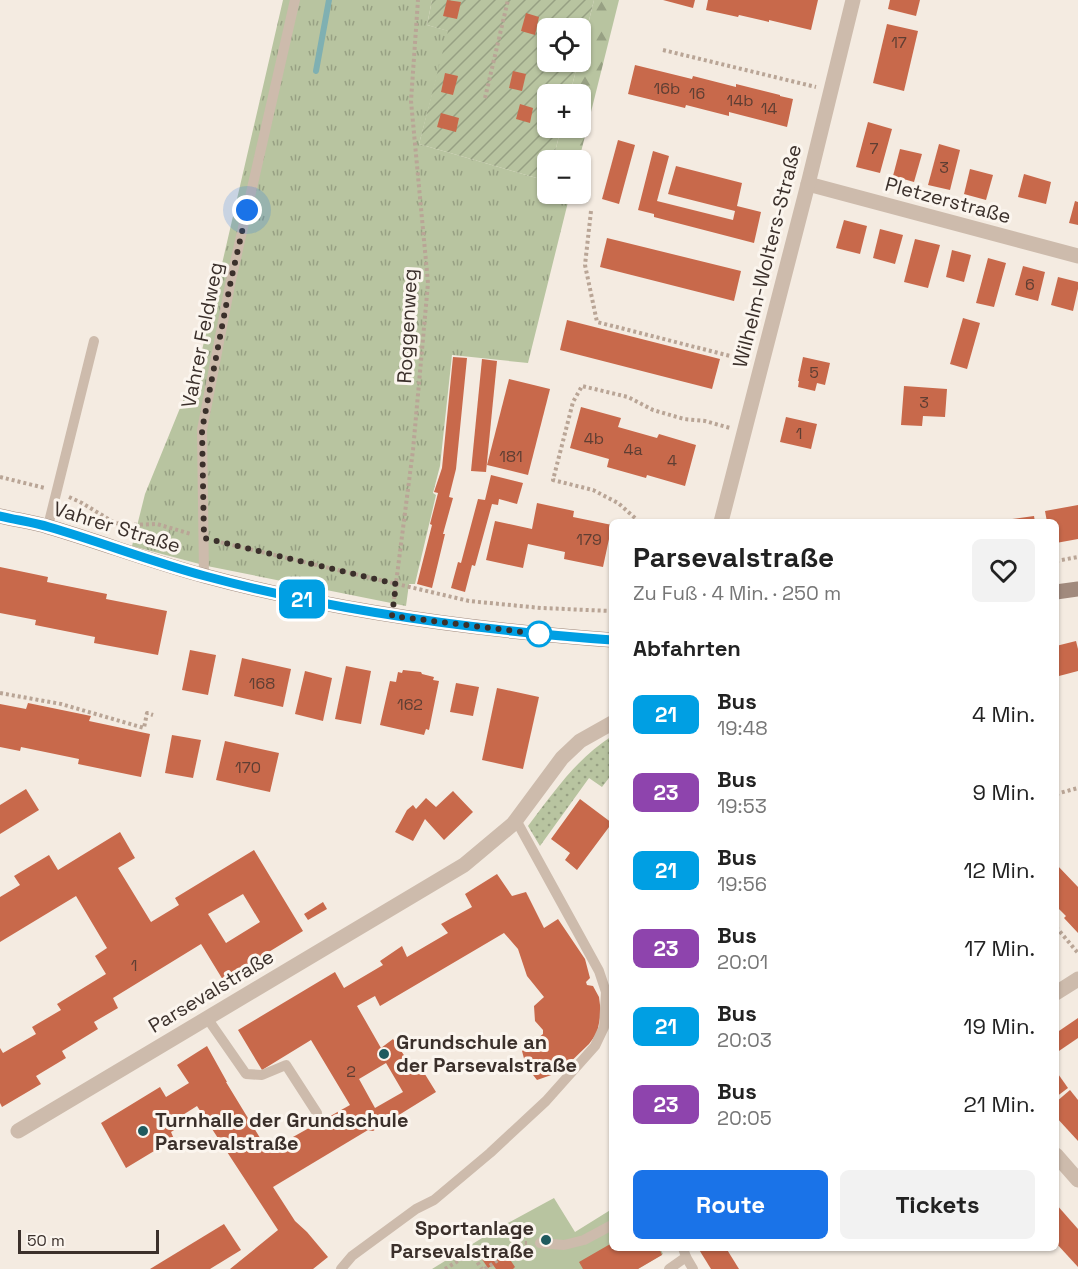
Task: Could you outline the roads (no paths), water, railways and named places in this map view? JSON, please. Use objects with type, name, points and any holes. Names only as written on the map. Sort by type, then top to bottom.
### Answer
[{"type":"main road","name":"Vahrer Straße","points":[[0,516],[48,526],[204,576],[308,601],[392,616],[539,634],[609,640]]},
{"type":"main road","points":[[1059,592],[1078,589]]},
{"type":"street","name":"Wilhelm-Wolters-Straße","points":[[722,519],[853,0]]},
{"type":"street","name":"Pletzerstraße","points":[[808,184],[1078,256]]},
{"type":"street","name":"Parsevalstraße","points":[[18,1131],[464,865],[513,824],[562,758],[580,741],[609,725]]},
{"type":"street","points":[[1059,991],[1078,979]]},
{"type":"street","points":[[1059,1158],[1078,1180]]},
{"type":"lane","name":"Vahrer Feldweg","points":[[204,576],[202,430],[231,280],[295,0]]},
{"type":"lane","points":[[48,526],[94,342]]},
{"type":"lane","points":[[341,1269],[352,1256],[417,1209],[434,1200],[490,1153],[553,1093],[594,1046],[604,1027],[606,992],[599,971],[516,820]]},
{"type":"lane","points":[[207,1018],[246,1074],[262,1075],[286,1065],[317,1113]]},
{"type":"lane","points":[[540,1243],[564,1245],[584,1240],[609,1227]]},
{"type":"lane","points":[[669,1269],[685,1252],[693,1269]]},
{"type":"waterway","points":[[316,71],[329,0]]},
{"type":"place","name":"Grundschule an der Parsevalstraße","points":[[384,1054]]},
{"type":"place","name":"Turnhalle der Grundschule Parsevalstraße","points":[[143,1131]]},
{"type":"place","name":"Sportanlage Parsevalstraße","points":[[546,1240]]}]
